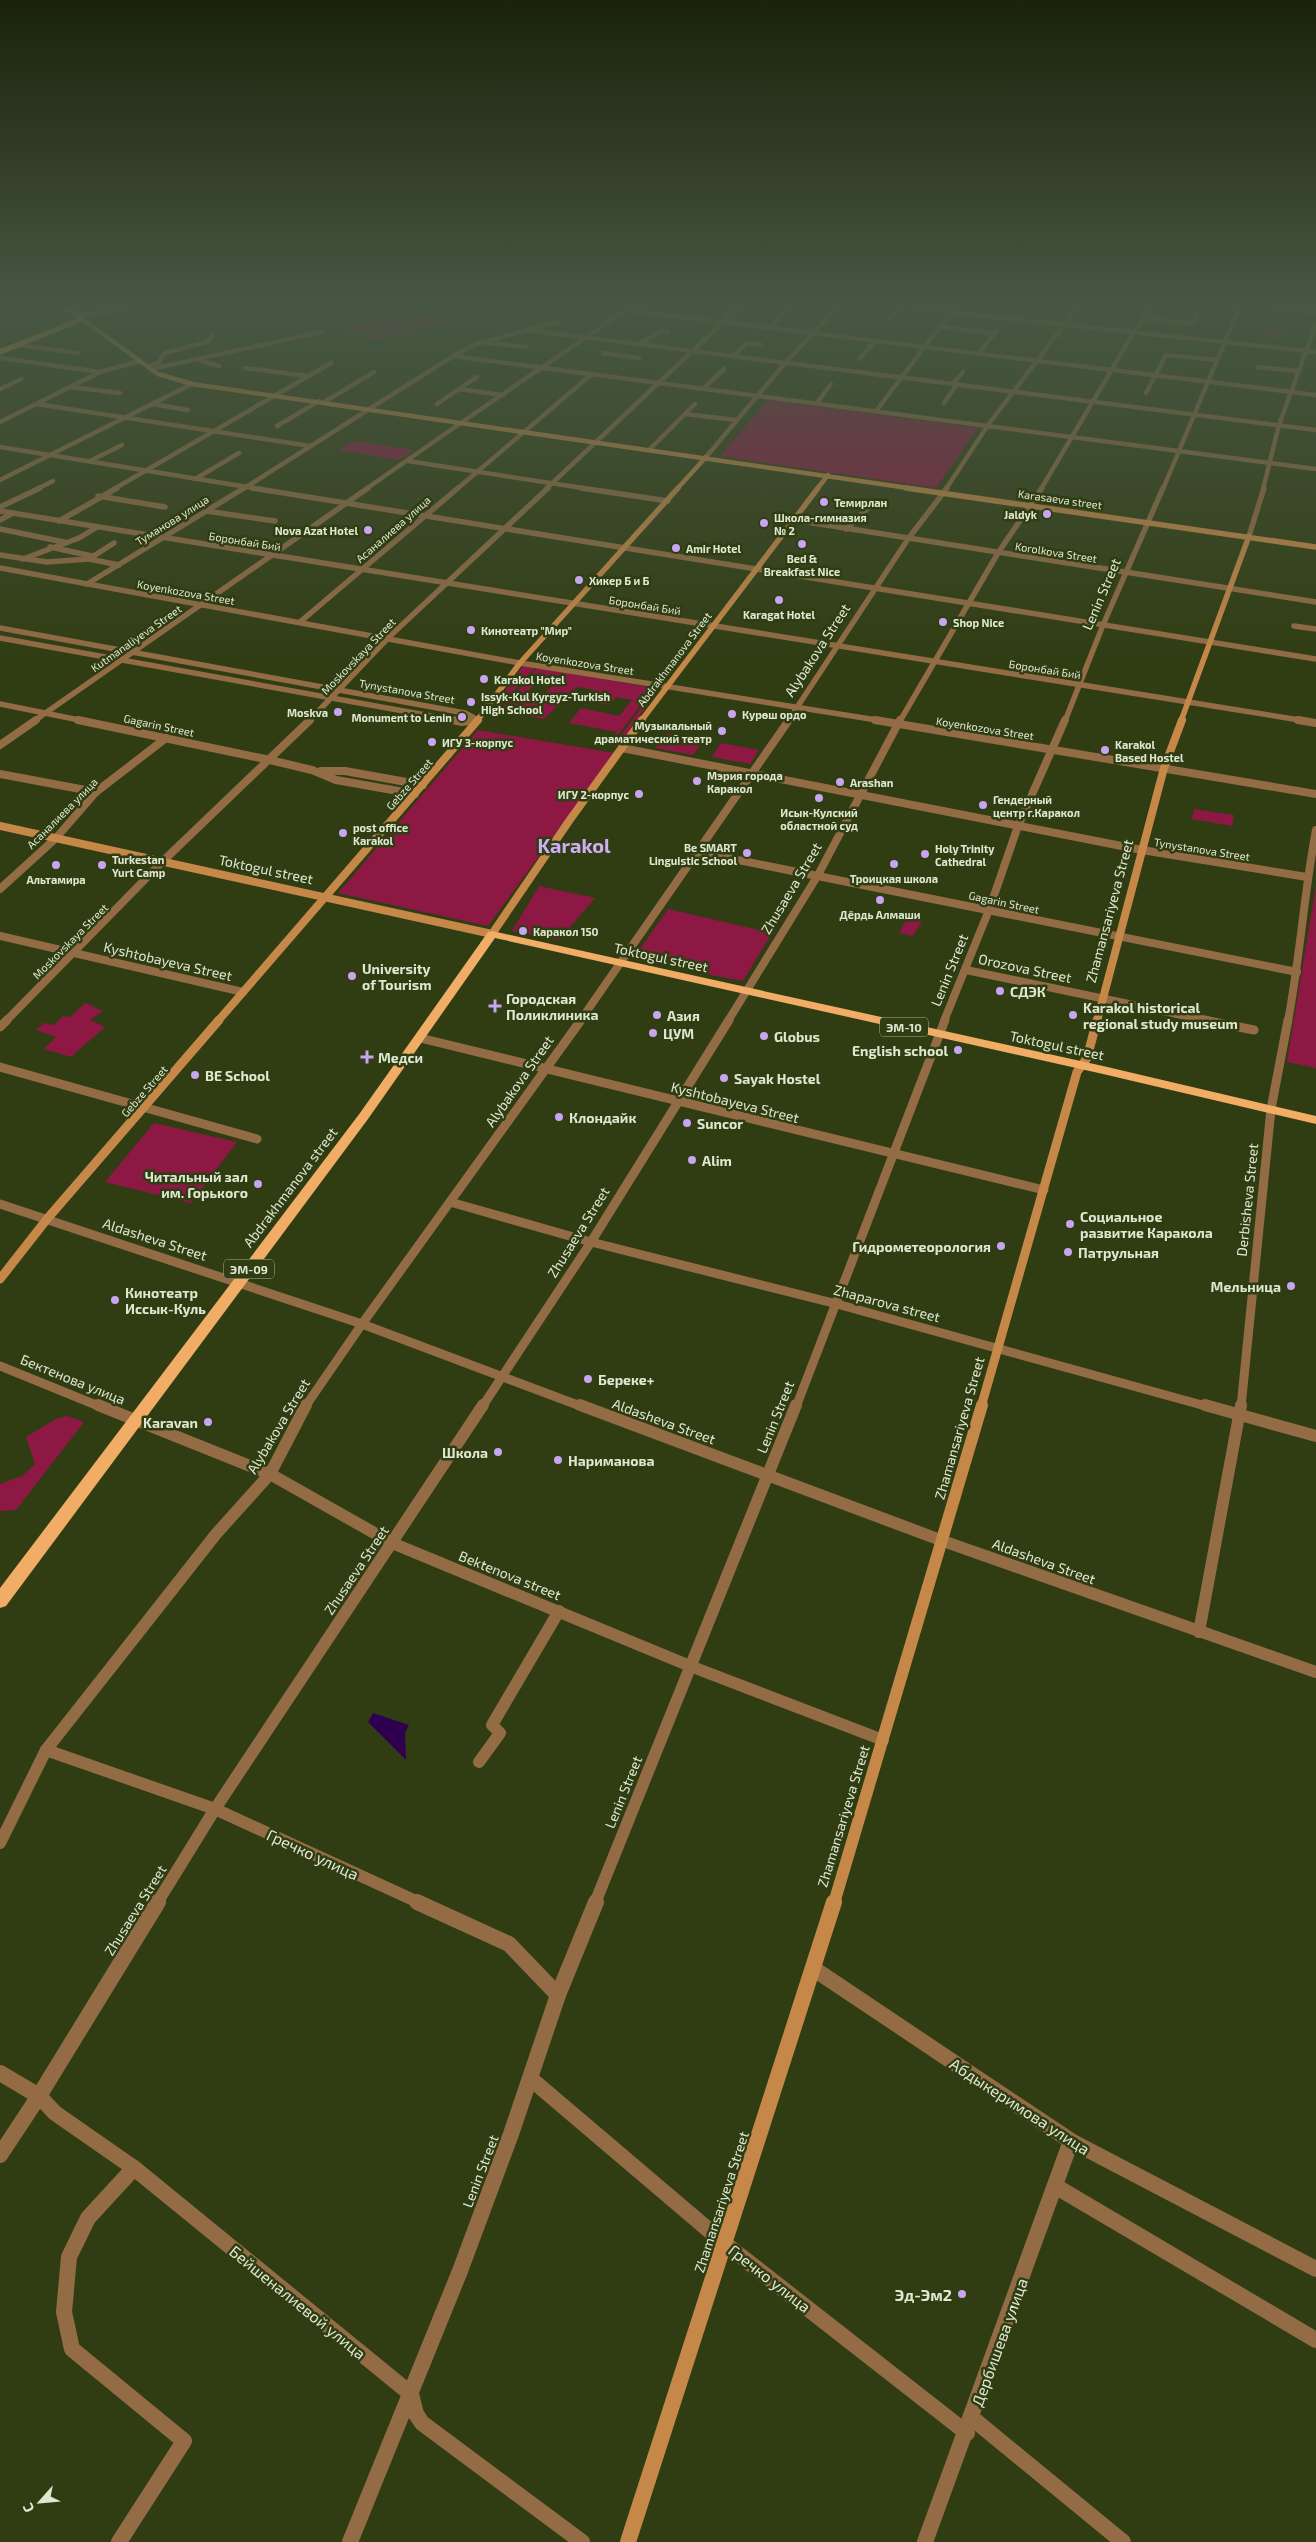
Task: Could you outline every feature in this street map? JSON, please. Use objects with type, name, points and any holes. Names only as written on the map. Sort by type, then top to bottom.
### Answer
[{"type":"highway","name":"Toktogul street","points":[[492,934],[1316,1120]]},
{"type":"highway","name":"Abdrakhmanova street","points":[[0,1600],[240,1282],[420,1038],[492,934]]},
{"type":"main road","name":"Karasaeva street","points":[[490,427],[1316,547]]},
{"type":"main road","name":"Gebze Street","points":[[0,1278],[47,1219],[424,785],[478,720],[520,663],[706,457]]},
{"type":"main road","name":"Abdrakhmanova Street","points":[[492,934],[667,686],[828,475]]},
{"type":"main road","name":"Zhamansariyeva Street","points":[[628,2542],[814,1969],[943,1542],[1077,1072],[1086,1058],[1164,768],[1249,536]]},
{"type":"main road","name":"Toktogul street","points":[[0,826],[492,934]]},
{"type":"street","points":[[0,480],[106,427]]},
{"type":"street","points":[[186,427],[310,446]]},
{"type":"street","points":[[59,521],[98,496],[221,427]]},
{"type":"street","name":"Туманова улица","points":[[87,584],[163,539],[341,427]]},
{"type":"street","name":"Kutmanaliyeva Street","points":[[0,745],[47,714],[270,555],[456,427]]},
{"type":"street","name":"Асаналиева улица","points":[[300,622],[529,427]]},
{"type":"street","name":"Moskovskaya Street","points":[[0,1027],[162,862],[332,699],[388,638],[444,583],[612,427]]},
{"type":"street","points":[[650,449],[672,427]]},
{"type":"street","name":"Gebze Street","points":[[706,457],[731,427]]},
{"type":"street","name":"Alybakova Street","points":[[0,1843],[46,1750],[216,1534],[270,1474],[299,1416],[362,1324],[547,1068],[620,963],[702,853],[875,588],[908,539],[944,492],[987,427]]},
{"type":"street","points":[[999,427],[1316,469]]},
{"type":"street","name":"Zhusaeva Street","points":[[0,2155],[39,2096],[215,1809],[591,1242],[748,991],[818,875],[898,724],[970,604],[998,553],[1058,463],[1078,427]]},
{"type":"street","name":"Lenin Street","points":[[350,2542],[411,2394],[531,2079],[558,1995],[837,1304],[939,1035],[989,910],[1018,826],[1054,749],[1103,625],[1189,427]]},
{"type":"street","name":"Zhamansariyeva Street","points":[[1249,536],[1271,463],[1279,427]]},
{"type":"street","points":[[1291,427],[1316,430]]},
{"type":"street","points":[[90,461],[122,445]]},
{"type":"street","points":[[0,447],[1316,660]]},
{"type":"street","points":[[195,479],[239,453]]},
{"type":"street","points":[[408,461],[668,501]]},
{"type":"street","points":[[0,509],[53,481]]},
{"type":"street","points":[[98,496],[165,507]]},
{"type":"street","points":[[846,529],[868,507]]},
{"type":"street","name":"Боронбай Бий","points":[[0,509],[13,513],[163,539],[363,569],[1316,723]]},
{"type":"street","points":[[206,511],[275,521]]},
{"type":"street","points":[[0,520],[13,513]]},
{"type":"street","name":"Korolkova Street","points":[[794,520],[1316,602]]},
{"type":"street","points":[[23,559],[97,527]]},
{"type":"street","points":[[0,529],[65,542]]},
{"type":"street","points":[[0,555],[34,561],[91,558],[114,544]]},
{"type":"street","points":[[50,547],[119,565]]},
{"type":"street","points":[[19,571],[34,561]]},
{"type":"street","name":"Koyenkozova Street","points":[[0,568],[520,663],[1054,749],[1316,794]]},
{"type":"street","points":[[1294,626],[1316,630]]},
{"type":"street","name":"Tynystanova Street","points":[[0,628],[465,713],[478,720]]},
{"type":"street","name":"Tynystanova Street","points":[[0,638],[462,722],[478,720]]},
{"type":"street","name":"Gagarin Street","points":[[0,704],[270,760],[312,770],[336,780],[415,794]]},
{"type":"street","name":"Асаналиева улица","points":[[0,889],[56,838],[96,792],[166,738]]},
{"type":"street","name":"Tynystanova Street","points":[[622,748],[1142,850],[1307,877]]},
{"type":"street","name":"Gagarin Street","points":[[312,770],[345,771],[424,785]]},
{"type":"street","points":[[0,774],[96,792]]},
{"type":"street","name":"Derbisheva Street","points":[[1199,1632],[1240,1416],[1271,1109],[1297,972],[1307,877],[1316,830]]},
{"type":"street","name":"Gagarin Street","points":[[702,853],[818,875],[1119,938],[1297,972]]},
{"type":"street","name":"Kyshtobayeva Street","points":[[0,936],[243,992]]},
{"type":"street","name":"Orozova Street","points":[[966,970],[1254,1030]]},
{"type":"street","name":"Kyshtobayeva Street","points":[[420,1038],[893,1155],[1044,1190]]},
{"type":"street","points":[[0,1067],[257,1139]]},
{"type":"street","name":"Zhaparova street","points":[[450,1202],[591,1242],[999,1347],[1316,1436]]},
{"type":"street","name":"Aldasheva Street","points":[[0,1204],[362,1324],[943,1542],[1316,1672]]},
{"type":"street","name":"Бектенова улица","points":[[0,1366],[134,1421]]},
{"type":"street","name":"Bektenova street","points":[[134,1421],[270,1474],[392,1543],[690,1666],[883,1740]]},
{"type":"street","points":[[479,1762],[500,1734],[492,1725],[559,1611]]},
{"type":"street","name":"Гречко улица","points":[[46,1750],[215,1809],[509,1944],[558,1995]]},
{"type":"street","name":"Абдыкеримова улица","points":[[814,1969],[1071,2141],[1316,2269]]},
{"type":"street","name":"Бейшеналиевой улица","points":[[0,2073],[39,2096],[55,2113],[134,2168],[411,2394]]},
{"type":"street","name":"Гречко улица","points":[[531,2079],[724,2242],[1123,2542]]},
{"type":"street","name":"Дербишева улица","points":[[925,2542],[969,2426],[1071,2141]]},
{"type":"street","points":[[119,2542],[184,2441],[72,2349],[64,2312],[69,2257],[88,2218],[134,2168]]},
{"type":"street","points":[[1055,2186],[1316,2340]]},
{"type":"street","points":[[411,2394],[416,2414],[422,2423],[582,2542]]},
{"type":"shaded area","points":[[745,427],[978,428],[936,488],[720,456]]},
{"type":"shaded area","points":[[354,441],[414,450],[399,460],[339,450]]},
{"type":"shaded area","points":[[523,666],[535,668],[496,710],[492,709]]},
{"type":"shaded area","points":[[537,668],[654,688],[615,739],[613,738],[617,732],[569,723],[581,708],[619,716],[632,700],[616,697],[609,705],[584,701],[594,690],[577,687],[567,698],[544,694],[552,686],[536,683],[521,699],[559,704],[544,719],[499,711]]},
{"type":"shaded area","points":[[656,688],[659,689],[623,740],[618,739]]},
{"type":"shaded area","points":[[478,730],[614,753],[488,926],[338,893]]},
{"type":"shaded area","points":[[667,733],[704,740],[693,755],[655,748]]},
{"type":"shaded area","points":[[721,743],[759,750],[750,764],[712,757]]},
{"type":"shaded area","points":[[1194,809],[1234,815],[1232,826],[1192,819]]},
{"type":"shaded area","points":[[1316,885],[1316,1068],[1287,1062]]},
{"type":"shaded area","points":[[539,886],[595,898],[559,940],[512,931]]},
{"type":"shaded area","points":[[668,909],[772,933],[743,981],[711,975],[687,966],[635,956]]},
{"type":"shaded area","points":[[908,917],[922,921],[913,936],[899,933]]},
{"type":"shaded area","points":[[85,1003],[103,1011],[90,1020],[105,1027],[71,1057],[44,1049],[56,1037],[36,1030],[44,1023],[54,1025],[63,1016],[70,1017]]},
{"type":"shaded area","points":[[154,1123],[237,1142],[191,1203],[105,1182]]},
{"type":"shaded area","points":[[67,1416],[84,1422],[16,1510],[0,1511],[0,1484],[22,1476],[35,1464],[26,1437],[56,1419]]},
{"type":"shaded area","points":[[373,1713],[409,1725],[405,1733],[406,1760],[368,1722]]},
{"type":"place","name":"Темирлан","points":[[824,502]]},
{"type":"place","name":"Jaldyk","points":[[1047,514]]},
{"type":"place","name":"Школа-гимназия № 2","points":[[764,523]]},
{"type":"place","name":"Nova Azat Hotel","points":[[368,530]]},
{"type":"place","name":"Bed & Breakfast Nice","points":[[802,544]]},
{"type":"place","name":"Amir Hotel","points":[[676,548]]},
{"type":"place","name":"Хикер Б и Б","points":[[579,580]]},
{"type":"place","name":"Karagat Hotel","points":[[779,600]]},
{"type":"place","name":"Shop Nice","points":[[943,622]]},
{"type":"place","name":"Кинотеатр \"Мир\"","points":[[471,630]]},
{"type":"place","name":"Karakol Hotel","points":[[484,679]]},
{"type":"place","name":"Issyk-Kul Kyrgyz-Turkish High School","points":[[471,702]]},
{"type":"place","name":"Moskva","points":[[338,712]]},
{"type":"place","name":"Курөш ордо","points":[[732,714]]},
{"type":"place","name":"Monument to Lenin","points":[[462,717]]},
{"type":"place","name":"Музыкальный драматический театр","points":[[722,731]]},
{"type":"place","name":"ИГУ 3-корпус","points":[[432,742]]},
{"type":"place","name":"Karakol Based Hostel","points":[[1105,750]]},
{"type":"place","name":"Мэрия города Каракол","points":[[697,781]]},
{"type":"place","name":"Arashan","points":[[840,782]]},
{"type":"place","name":"ИГУ 2-корпус","points":[[639,794]]},
{"type":"place","name":"Исык-Кулский областной суд","points":[[819,798]]},
{"type":"place","name":"Гендерный центр г.Каракол","points":[[983,805]]},
{"type":"place","name":"post office Karakol","points":[[343,833]]},
{"type":"place","name":"Be SMART Linguistic School","points":[[747,853]]},
{"type":"place","name":"Holy Trinity Cathedral","points":[[925,854]]},
{"type":"place","name":"Троицкая школа","points":[[894,864]]},
{"type":"place","name":"Альтамира","points":[[56,865]]},
{"type":"place","name":"Turkestan Yurt Camp","points":[[102,865]]},
{"type":"place","name":"Дёрдь Алмаши","points":[[880,900]]},
{"type":"place","name":"Каракол 150","points":[[523,931]]},
{"type":"place","name":"University of Tourism","points":[[352,976]]},
{"type":"place","name":"СДЭК","points":[[1000,991]]},
{"type":"place","name":"Городская Поликлиника","points":[[495,1006]]},
{"type":"place","name":"Азия","points":[[657,1015]]},
{"type":"place","name":"Karakol historical regional study museum","points":[[1073,1015]]},
{"type":"place","name":"ЦУМ","points":[[653,1033]]},
{"type":"place","name":"Globus","points":[[764,1036]]},
{"type":"place","name":"English school","points":[[958,1050]]},
{"type":"place","name":"Медси","points":[[367,1057]]},
{"type":"place","name":"BE School","points":[[195,1075]]},
{"type":"place","name":"Sayak Hostel","points":[[724,1078]]},
{"type":"place","name":"Клондайк","points":[[559,1117]]},
{"type":"place","name":"Suncor","points":[[687,1123]]},
{"type":"place","name":"Alim","points":[[692,1160]]},
{"type":"place","name":"Читальный зал им. Горького","points":[[258,1184]]},
{"type":"place","name":"Социальное развитие Каракола","points":[[1070,1224]]},
{"type":"place","name":"Гидрометеорология","points":[[1001,1246]]},
{"type":"place","name":"Патрульная","points":[[1068,1252]]},
{"type":"place","name":"Мельница","points":[[1291,1286]]},
{"type":"place","name":"Кинотеатр Иссык-Куль","points":[[115,1300]]},
{"type":"place","name":"Береке+","points":[[588,1379]]},
{"type":"place","name":"Karavan","points":[[208,1422]]},
{"type":"place","name":"Школа","points":[[498,1452]]},
{"type":"place","name":"Нариманова","points":[[558,1460]]},
{"type":"place","name":"Эд-Эм2","points":[[962,2294]]},
{"type":"district","name":"Karakol","points":[[574,845]]}]
